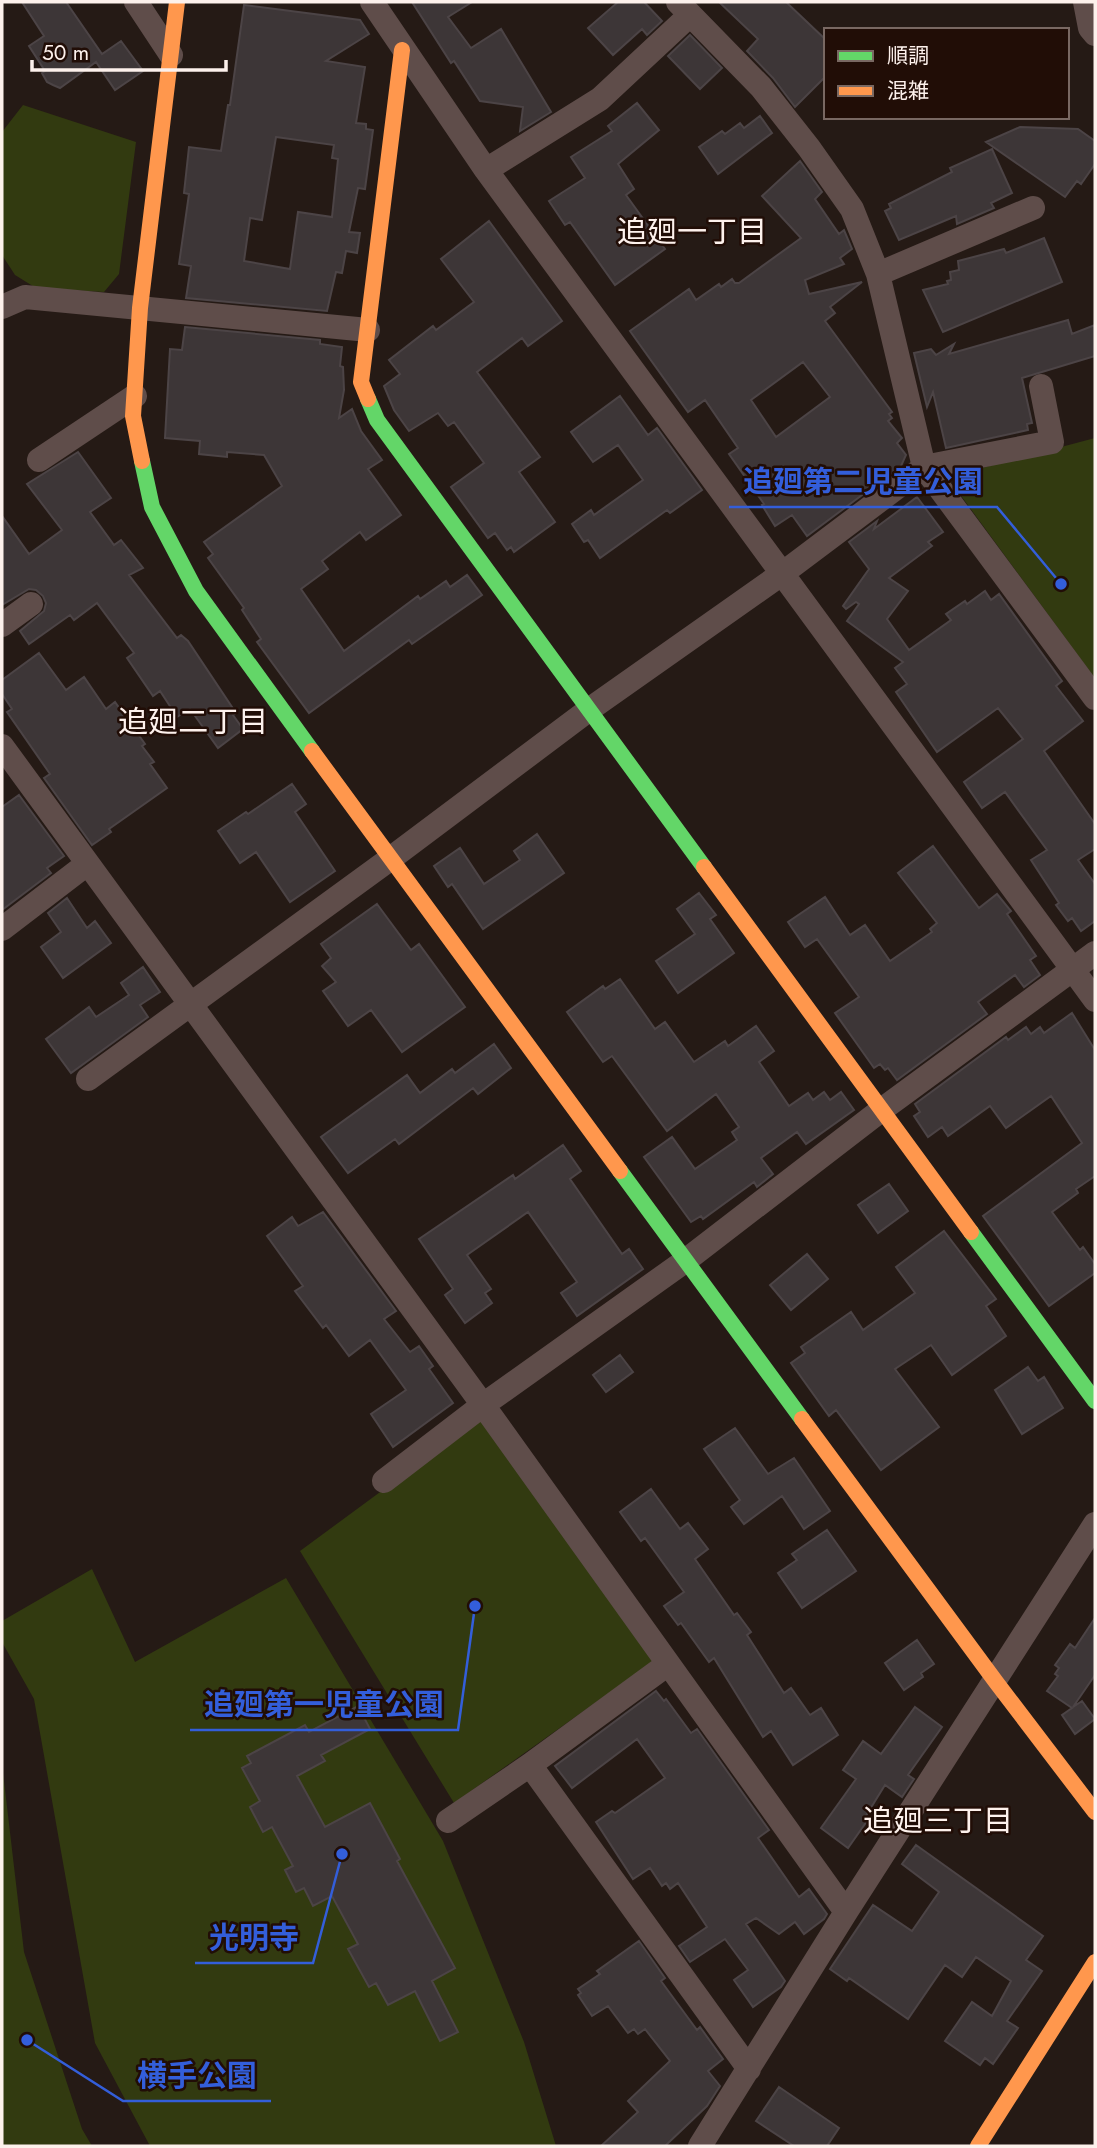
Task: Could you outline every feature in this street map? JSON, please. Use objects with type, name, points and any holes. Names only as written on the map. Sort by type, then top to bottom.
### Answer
[{"type":"street","points":[[136,2],[171,55]]},
{"type":"street","points":[[177,2],[140,308],[133,416],[152,507],[196,591],[685,1261],[1095,1812]]},
{"type":"street","points":[[372,2],[402,50],[486,170],[1095,1000]]},
{"type":"street","points":[[1085,2],[1090,28],[1095,34]]},
{"type":"street","points":[[486,170],[600,99],[684,8],[761,87],[810,148],[852,209],[878,274],[924,467],[1095,698]]},
{"type":"street","points":[[402,50],[361,382],[377,420],[590,709],[880,1111],[1095,1401]]},
{"type":"street","points":[[878,274],[1033,208]]},
{"type":"street","points":[[2,307],[25,298],[368,330]]},
{"type":"street","points":[[88,1079],[590,709],[783,573],[924,467],[1052,442],[1041,386]]},
{"type":"street","points":[[39,460],[135,396]]},
{"type":"street","points":[[2,625],[30,604]]},
{"type":"street","points":[[2,746],[484,1405],[846,1912]]},
{"type":"street","points":[[2,929],[88,864]]},
{"type":"street","points":[[384,1481],[484,1405],[685,1261],[880,1111],[1095,953]]},
{"type":"street","points":[[700,2146],[846,1912],[1095,1524]]},
{"type":"street","points":[[448,1821],[668,1664]]},
{"type":"street","points":[[530,1765],[749,2069]]},
{"type":"street","points":[[978,2146],[1095,1962]]},
{"type":"green space","points":[[23,105],[136,142],[119,274],[104,292],[36,288],[15,275],[2,255],[2,132]]},
{"type":"green space","points":[[1095,438],[1094,677],[959,493],[963,473]]},
{"type":"green space","points":[[482,1417],[654,1661],[454,1803],[300,1551]]},
{"type":"green space","points":[[92,1569],[135,1662],[286,1578],[443,1841],[524,2042],[556,2146],[150,2146],[95,2043],[34,1699],[2,1642],[2,1621]]},
{"type":"green space","points":[[2,1764],[24,1952],[82,2129],[92,2146],[2,2146]]},
{"type":"building","points":[[22,2],[66,2],[102,54],[121,41],[143,71],[115,90],[96,62],[60,88],[47,82],[42,73],[45,71],[29,46],[44,36]]},
{"type":"building","points":[[412,2],[472,2],[448,17],[471,48],[501,29],[551,112],[520,131],[523,107],[480,101],[454,61],[451,63]]},
{"type":"building","points":[[618,2],[644,2],[662,21],[647,35],[642,29],[613,55],[588,28]]},
{"type":"building","points":[[719,2],[786,2],[824,38],[824,78],[795,107],[773,78],[747,51],[758,39]]},
{"type":"building","points":[[244,5],[360,20],[369,34],[326,61],[365,67],[356,123],[366,124],[366,129],[373,130],[365,189],[358,188],[349,232],[360,233],[357,253],[346,251],[342,273],[336,272],[327,311],[186,298],[191,266],[179,264],[189,194],[184,193],[189,147],[221,151]],"holes":[[[276,137],[334,145],[332,158],[338,159],[332,217],[298,212],[290,269],[244,261],[250,218],[262,220]]]},
{"type":"building","points":[[690,35],[722,68],[700,89],[668,56]]},
{"type":"building","points":[[637,103],[659,130],[618,164],[634,189],[626,195],[665,249],[615,285],[570,222],[565,225],[549,201],[585,178],[571,157],[612,131],[608,126]]},
{"type":"building","points":[[760,116],[772,133],[718,174],[699,147],[722,131],[725,134],[740,123],[744,128]]},
{"type":"building","points":[[1020,127],[1078,129],[1095,141],[1095,164],[1081,184],[1077,181],[1065,197],[986,142]]},
{"type":"building","points":[[992,149],[1012,193],[991,203],[994,208],[957,224],[956,216],[899,240],[885,211],[891,208],[889,204],[952,172],[950,168]]},
{"type":"building","points":[[800,161],[822,192],[815,199],[839,234],[844,230],[852,249],[840,258],[844,264],[805,280],[809,294],[862,282],[830,307],[835,313],[825,321],[892,412],[889,414],[892,418],[888,421],[902,438],[897,443],[906,455],[901,466],[807,536],[792,515],[775,526],[762,505],[764,504],[729,454],[738,448],[705,400],[688,412],[630,331],[689,289],[696,300],[719,284],[721,287],[732,279],[739,283],[801,238],[762,196]],"holes":[[[803,362],[830,397],[776,437],[751,400]]]},
{"type":"building","points":[[489,221],[562,321],[528,346],[522,338],[477,372],[540,457],[519,472],[555,522],[514,552],[511,547],[507,550],[495,533],[488,538],[451,487],[484,463],[454,422],[448,426],[438,413],[409,431],[394,410],[384,386],[400,374],[389,360],[433,326],[436,330],[474,302],[441,259]]},
{"type":"building","points":[[1044,238],[1062,282],[943,332],[923,290],[948,284],[947,281],[951,280],[950,272],[959,270],[958,261],[1004,249],[1006,253]]},
{"type":"building","points":[[1068,320],[1072,334],[1095,325],[1095,356],[1022,378],[1032,423],[1027,424],[1028,430],[946,448],[933,392],[927,407],[914,353],[931,349],[936,355],[954,344],[949,354]]},
{"type":"building","points":[[185,327],[320,340],[320,344],[342,347],[340,366],[343,367],[344,390],[339,418],[352,409],[361,431],[382,460],[368,469],[401,515],[366,540],[360,532],[322,561],[328,569],[301,589],[344,651],[418,596],[420,599],[446,581],[450,587],[467,575],[482,595],[412,644],[409,640],[309,713],[257,642],[261,639],[242,610],[244,608],[208,558],[213,554],[204,542],[282,486],[264,455],[227,452],[227,457],[199,454],[200,441],[165,438],[170,349],[182,350]]},
{"type":"building","points":[[620,396],[648,435],[657,428],[702,490],[670,513],[667,510],[600,558],[588,540],[584,542],[572,524],[591,510],[594,515],[643,480],[618,445],[593,462],[571,432]]},
{"type":"building","points":[[78,452],[111,498],[90,512],[114,545],[121,540],[143,568],[129,575],[177,638],[181,635],[188,641],[236,713],[233,715],[243,729],[218,748],[190,709],[177,717],[160,691],[153,696],[127,658],[134,653],[97,603],[74,620],[70,615],[29,644],[20,631],[44,611],[46,603],[43,596],[36,590],[29,589],[2,605],[2,516],[29,554],[62,530],[27,484]]},
{"type":"building","points":[[917,497],[943,532],[928,542],[932,546],[889,578],[908,591],[887,619],[909,650],[951,620],[946,614],[965,601],[967,604],[985,591],[991,600],[999,594],[1062,681],[1056,686],[1083,721],[1044,751],[1095,824],[1095,849],[1078,860],[1095,884],[1095,921],[1081,931],[1072,918],[1068,921],[1056,905],[1059,903],[1031,860],[1047,850],[1005,792],[982,808],[964,782],[1023,739],[998,708],[937,752],[896,692],[907,684],[895,668],[903,662],[847,621],[859,604],[856,602],[846,609],[843,606],[869,569],[849,542],[877,521],[874,529]]},
{"type":"building","points":[[39,653],[66,690],[84,677],[106,709],[115,702],[145,744],[142,746],[154,762],[150,764],[167,788],[109,829],[111,832],[92,845],[44,778],[50,774],[7,712],[12,709],[2,694],[2,680]]},
{"type":"building","points":[[292,784],[306,804],[295,812],[335,871],[290,902],[256,852],[240,863],[218,831]]},
{"type":"building","points":[[19,795],[64,856],[47,868],[51,873],[2,910],[2,807]]},
{"type":"building","points":[[537,834],[564,873],[483,929],[452,884],[448,887],[434,866],[460,848],[484,884],[520,860],[514,851]]},
{"type":"building","points":[[933,846],[979,908],[997,894],[1011,911],[1007,914],[1036,956],[1030,960],[1040,975],[1024,987],[1015,975],[978,1002],[987,1014],[897,1080],[888,1068],[885,1070],[880,1064],[874,1068],[835,1013],[859,997],[817,939],[805,947],[788,922],[825,897],[850,935],[865,925],[890,961],[932,932],[930,929],[937,923],[898,873]]},
{"type":"building","points":[[699,893],[716,915],[710,919],[734,953],[678,993],[656,961],[695,934],[677,909]]},
{"type":"building","points":[[67,898],[87,928],[95,921],[111,943],[63,978],[41,947],[61,932],[48,913]]},
{"type":"building","points":[[377,904],[411,950],[419,944],[465,1007],[402,1052],[371,1010],[348,1026],[323,991],[336,982],[322,966],[331,958],[321,944]]},
{"type":"building","points":[[143,967],[160,992],[140,1005],[148,1017],[71,1073],[46,1039],[89,1007],[96,1017],[129,995],[121,983]]},
{"type":"building","points":[[620,979],[655,1029],[665,1022],[694,1062],[725,1041],[728,1046],[756,1026],[774,1051],[759,1062],[789,1106],[808,1093],[813,1100],[824,1092],[830,1100],[841,1092],[854,1110],[806,1144],[797,1132],[761,1158],[773,1174],[757,1187],[754,1182],[703,1219],[701,1216],[691,1222],[644,1157],[672,1137],[695,1169],[737,1140],[732,1132],[739,1127],[716,1094],[667,1131],[612,1056],[603,1062],[567,1012],[603,986],[605,989]]},
{"type":"building","points":[[1072,1013],[1095,1050],[1095,1176],[1076,1189],[1078,1193],[1052,1212],[1080,1250],[1083,1247],[1095,1264],[1095,1273],[1049,1306],[983,1216],[1082,1143],[1051,1096],[1006,1128],[990,1106],[948,1136],[942,1127],[928,1137],[914,1116],[920,1112],[915,1104],[1006,1037],[1008,1040],[1026,1027],[1031,1034],[1040,1027],[1044,1033]]},
{"type":"building","points":[[494,1044],[511,1068],[478,1094],[473,1088],[399,1144],[395,1139],[348,1173],[321,1137],[407,1075],[420,1093],[452,1069],[455,1073]]},
{"type":"building","points":[[563,1145],[581,1171],[570,1179],[622,1254],[629,1249],[643,1269],[577,1316],[561,1293],[577,1282],[528,1212],[467,1255],[491,1289],[485,1293],[492,1303],[465,1323],[445,1295],[453,1289],[419,1239],[513,1175],[515,1179]]},
{"type":"building","points":[[889,1184],[908,1211],[878,1233],[858,1205]]},
{"type":"building","points":[[323,1212],[396,1311],[384,1319],[410,1352],[419,1346],[433,1366],[429,1369],[453,1403],[393,1447],[371,1414],[406,1390],[370,1340],[349,1356],[326,1325],[323,1328],[295,1291],[303,1286],[267,1236],[292,1217],[298,1226]]},
{"type":"building","points":[[944,1231],[996,1299],[986,1306],[1006,1336],[952,1375],[931,1345],[895,1369],[939,1427],[881,1470],[836,1410],[829,1416],[791,1363],[805,1353],[801,1347],[851,1312],[863,1330],[915,1293],[896,1267]]},
{"type":"building","points":[[807,1254],[828,1279],[791,1310],[770,1285]]},
{"type":"building","points":[[620,1355],[633,1372],[606,1392],[593,1375]]},
{"type":"building","points":[[1028,1367],[1038,1381],[1044,1377],[1063,1408],[1022,1434],[995,1390]]},
{"type":"building","points":[[735,1428],[768,1474],[794,1458],[830,1511],[804,1529],[782,1496],[744,1524],[731,1507],[740,1500],[704,1449]]},
{"type":"building","points":[[651,1489],[680,1529],[688,1523],[708,1549],[695,1559],[734,1615],[737,1613],[751,1632],[747,1635],[784,1693],[791,1688],[810,1715],[821,1708],[838,1735],[793,1765],[771,1731],[763,1737],[714,1658],[709,1662],[681,1623],[678,1625],[664,1606],[684,1592],[645,1538],[641,1541],[620,1512]]},
{"type":"building","points":[[827,1530],[856,1571],[802,1608],[778,1573],[797,1560],[792,1554]]},
{"type":"building","points":[[1095,1618],[1095,1675],[1073,1707],[1082,1701],[1095,1719],[1075,1734],[1062,1715],[1072,1708],[1047,1691],[1058,1676],[1055,1674],[1059,1668],[1055,1665],[1070,1644],[1075,1648]]},
{"type":"building","points":[[917,1640],[934,1664],[921,1673],[923,1677],[904,1690],[885,1663]]},
{"type":"building","points":[[656,1691],[664,1701],[666,1699],[691,1733],[697,1729],[769,1830],[758,1838],[799,1897],[809,1889],[827,1914],[804,1934],[795,1922],[779,1934],[756,1918],[746,1924],[785,1981],[781,1987],[753,2007],[734,1980],[748,1970],[725,1939],[690,1962],[679,1946],[707,1927],[678,1883],[670,1889],[666,1883],[662,1886],[650,1868],[633,1879],[596,1822],[612,1811],[615,1813],[665,1778],[637,1739],[572,1788],[555,1766]]},
{"type":"building","points":[[358,1706],[370,1729],[321,1755],[325,1761],[297,1776],[325,1827],[370,1803],[400,1859],[397,1861],[455,1968],[432,1981],[458,2032],[440,2041],[415,1991],[388,2005],[376,1983],[369,1987],[348,1949],[358,1944],[332,1896],[313,1906],[304,1888],[296,1892],[285,1870],[293,1866],[272,1827],[263,1832],[250,1807],[260,1801],[242,1768],[251,1763],[247,1756],[305,1725],[309,1732]]},
{"type":"building","points":[[915,1707],[942,1727],[908,1775],[914,1779],[902,1797],[885,1785],[864,1819],[867,1821],[848,1848],[821,1828],[856,1779],[843,1770],[863,1741],[881,1754]]},
{"type":"building","points":[[916,1845],[1043,1936],[1026,1960],[1042,1971],[1007,2021],[1018,2028],[993,2064],[985,2058],[980,2065],[945,2041],[972,2002],[992,2016],[1011,1981],[976,1957],[962,1977],[945,1965],[908,2019],[849,1978],[847,1981],[830,1969],[873,1905],[912,1931],[939,1892],[902,1864]]},
{"type":"building","points":[[639,1941],[665,1978],[661,1981],[697,2030],[700,2027],[723,2059],[708,2071],[720,2086],[707,2106],[665,2146],[601,2146],[638,2112],[628,2101],[670,2061],[645,2029],[638,2034],[634,2029],[628,2033],[608,2006],[592,2016],[578,1995],[581,1993],[578,1989],[600,1974],[597,1971]]},
{"type":"building","points":[[779,2087],[839,2128],[827,2146],[794,2146],[756,2121]]},
{"type":"traffic: fast","points":[[368,399],[377,420],[704,867]]},
{"type":"traffic: fast","points":[[142,461],[152,507],[196,591],[312,751]]},
{"type":"traffic: fast","points":[[620,1171],[802,1419]]},
{"type":"traffic: fast","points":[[971,1232],[1095,1401]]},
{"type":"traffic: slow","points":[[142,461],[133,416],[140,308],[177,2]]},
{"type":"traffic: slow","points":[[368,399],[361,382],[402,50]]},
{"type":"traffic: slow","points":[[312,751],[620,1171]]},
{"type":"traffic: slow","points":[[704,867],[971,1232]]},
{"type":"traffic: slow","points":[[802,1419],[1095,1812]]},
{"type":"traffic: slow","points":[[978,2146],[1095,1962]]},
{"type":"place","name":"追廻第二児童公園","points":[[1061,584]]},
{"type":"place","name":"追廻第一児童公園","points":[[475,1606]]},
{"type":"place","name":"光明寺","points":[[342,1854]]},
{"type":"place","name":"横手公園","points":[[27,2040]]},
{"type":"district","name":"追廻一丁目","points":[[692,231]]},
{"type":"district","name":"追廻二丁目","points":[[193,721]]},
{"type":"district","name":"追廻三丁目","points":[[938,1820]]}]
